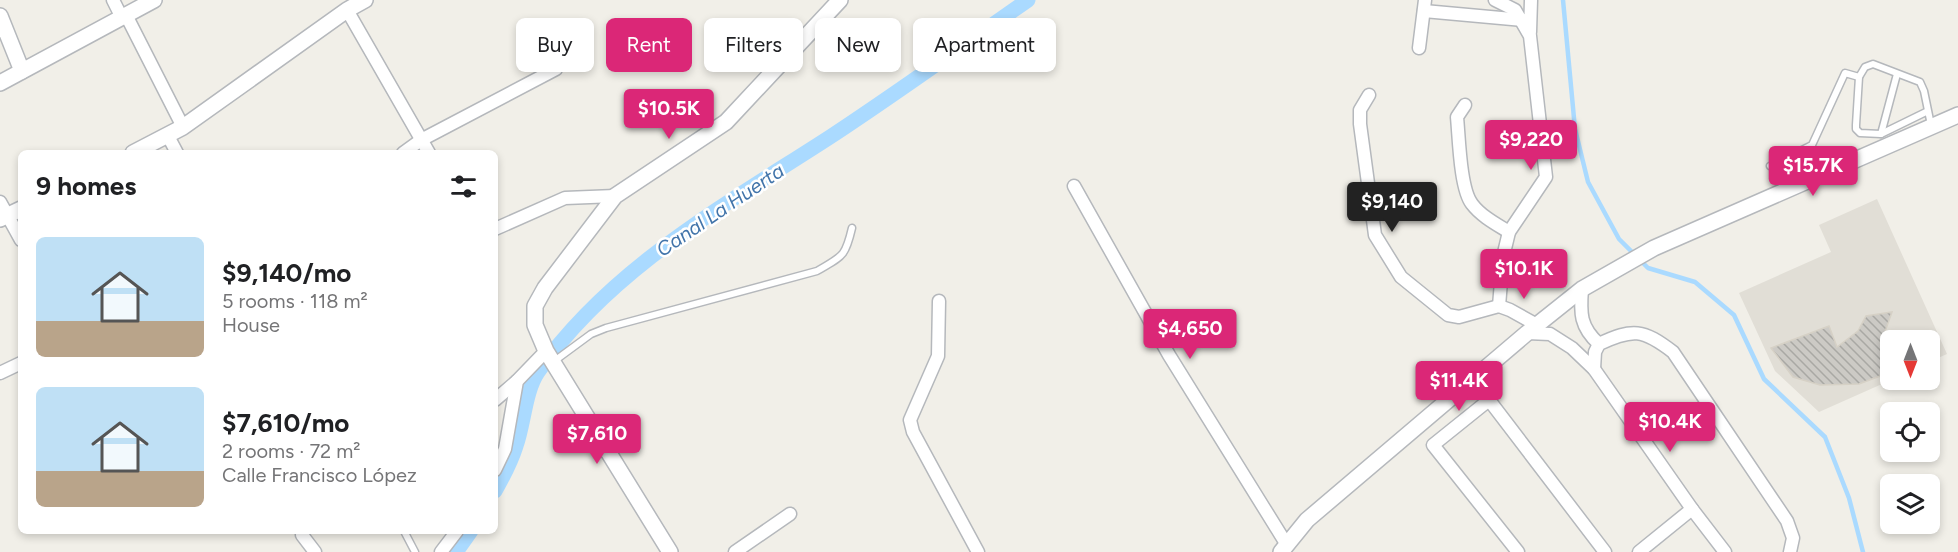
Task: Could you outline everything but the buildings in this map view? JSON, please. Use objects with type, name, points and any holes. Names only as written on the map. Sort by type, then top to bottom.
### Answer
[{"type":"street","points":[[113,0],[183,127]]},
{"type":"street","points":[[0,83],[154,0]]},
{"type":"street","points":[[139,150],[183,127],[345,5],[365,0]]},
{"type":"street","points":[[670,552],[549,357],[535,325],[535,306],[545,288],[615,196],[726,122],[840,0]]},
{"type":"street","points":[[1495,0],[1515,10],[1523,20],[1530,36]]},
{"type":"street","points":[[1499,306],[1503,257],[1509,232],[1546,177],[1530,36],[1531,0]]},
{"type":"street","points":[[345,5],[427,150]]},
{"type":"street","points":[[1419,48],[1425,6],[1523,20]]},
{"type":"street","points":[[0,16],[22,71]]},
{"type":"street","points":[[407,150],[421,140],[550,72]]},
{"type":"street","points":[[1369,95],[1360,110],[1360,124],[1375,235],[1401,277],[1448,315],[1459,317],[1499,306],[1510,310],[1532,329],[1550,334],[1572,348],[1594,369],[1692,509],[1725,552]]},
{"type":"street","points":[[1465,105],[1457,117],[1464,184],[1470,202],[1480,213],[1509,232]]},
{"type":"street","points":[[1074,186],[1169,356],[1284,548],[1306,520],[1582,289],[1646,253],[1958,116]]},
{"type":"street","points":[[168,136],[175,150]]},
{"type":"street","points":[[498,228],[565,198],[615,196]]},
{"type":"street","points":[[7,212],[18,234]]},
{"type":"street","points":[[1582,289],[1580,310],[1588,334],[1599,344]]},
{"type":"street","points":[[939,301],[938,356],[910,420],[913,432],[978,552]]},
{"type":"street","points":[[1594,369],[1595,352],[1599,344],[1631,332],[1656,339],[1672,352],[1787,521],[1793,538],[1790,552]]},
{"type":"street","points":[[498,397],[549,357]]},
{"type":"street","points":[[0,373],[18,364]]},
{"type":"street","points":[[1473,379],[1605,552]]},
{"type":"street","points":[[498,464],[505,449],[518,381]]},
{"type":"street","points":[[1489,400],[1433,445],[1518,552]]},
{"type":"street","points":[[1639,552],[1692,509]]},
{"type":"street","points":[[735,552],[790,514]]},
{"type":"street","points":[[441,552],[455,534]]},
{"type":"street","points":[[302,535],[315,552]]},
{"type":"lane","points":[[1928,111],[1881,134],[1860,133],[1856,129],[1859,77],[1864,67],[1873,64],[1920,82],[1924,91],[1928,111],[1931,127]]},
{"type":"lane","points":[[1770,166],[1812,145],[1845,73],[1859,77]]},
{"type":"lane","points":[[1881,134],[1897,74]]},
{"type":"lane","points":[[549,357],[606,328],[817,271],[842,256],[847,248],[852,228]]},
{"type":"lane","points":[[406,534],[415,552]]},
{"type":"shaded area","points":[[1877,199],[1936,330],[1880,330],[1880,385],[1819,412],[1775,371],[1739,293],[1831,252],[1819,225]]},
{"type":"shaded area","points":[[1940,338],[1947,354],[1940,357]]},
{"type":"waterway","name":"Canal La Huerta","points":[[498,486],[514,452],[527,398],[538,372],[567,335],[600,301],[672,241],[855,120],[1028,0]]},
{"type":"waterway","points":[[1563,0],[1575,129],[1588,182],[1619,239],[1648,268],[1695,282],[1734,315],[1764,379],[1825,437],[1849,498],[1863,552]]},
{"type":"waterway","name":"Canal La Huerta","points":[[456,552],[469,534]]}]
